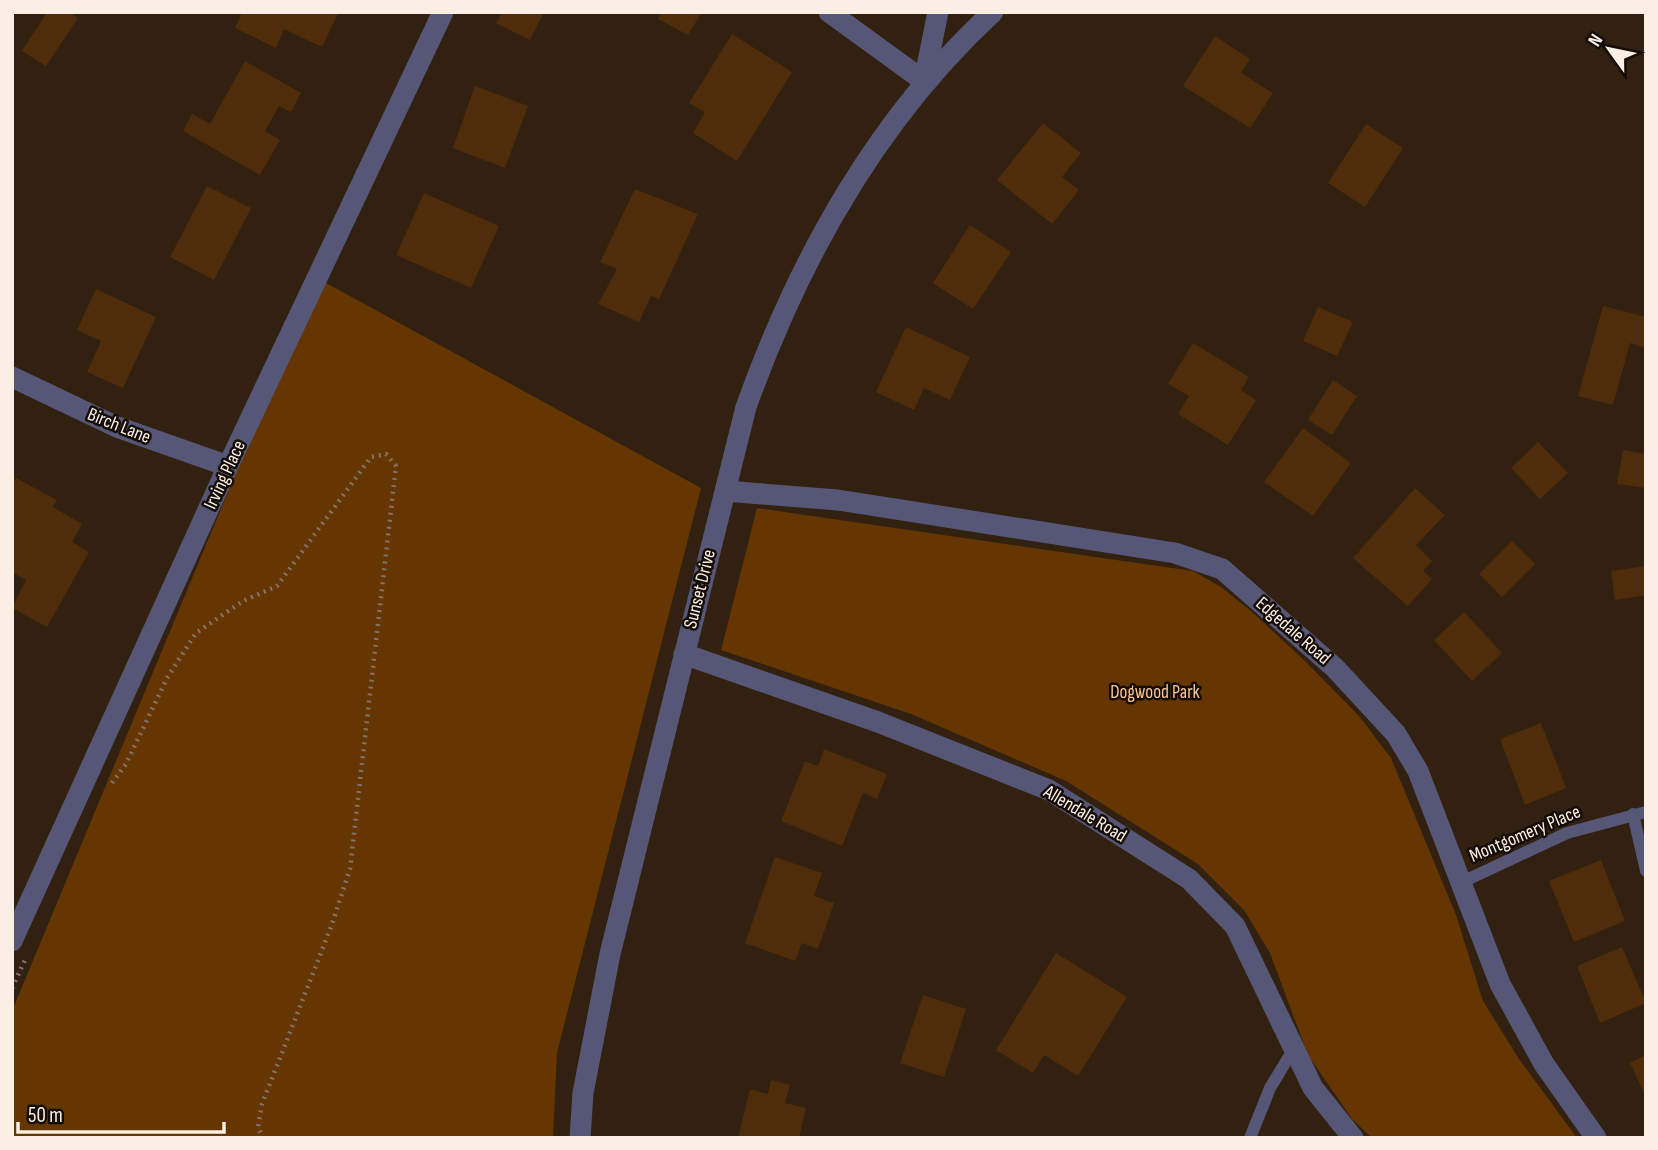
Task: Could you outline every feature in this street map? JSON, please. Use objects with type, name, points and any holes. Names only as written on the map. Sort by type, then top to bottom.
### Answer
[{"type":"street","name":"Irving Place","points":[[20,946],[229,466],[443,12]]},
{"type":"street","points":[[829,12],[924,81]]},
{"type":"street","name":"Sunset Drive","points":[[924,81],[938,12]]},
{"type":"street","name":"Sunset Drive","points":[[580,1138],[583,1093],[610,954],[747,407],[774,330],[839,204],[879,141],[924,81],[993,12]]},
{"type":"street","name":"Birch Lane","points":[[12,377],[117,427],[229,466]]},
{"type":"street","name":"Edgedale Road","points":[[725,491],[838,500],[1175,553],[1222,569],[1335,668],[1395,734],[1418,771],[1506,996],[1544,1064],[1596,1138]]},
{"type":"street","name":"Allendale Road","points":[[684,654],[877,722],[1049,790],[1189,879],[1235,926],[1313,1088],[1353,1138]]},
{"type":"lane","name":"Montgomery Place","points":[[1460,883],[1542,843],[1639,813]]},
{"type":"lane","points":[[1639,813],[1646,871]]},
{"type":"lane","points":[[1250,1138],[1270,1088],[1293,1050]]},
{"type":"path","points":[[111,785],[126,764],[167,678],[196,633],[243,601],[277,586],[372,457],[386,454],[396,466],[350,869],[331,927],[262,1104],[258,1127],[263,1138]]},
{"type":"path","points":[[12,988],[20,946]]},
{"type":"green space","points":[[317,278],[701,488],[557,1053],[553,1138],[12,1138],[12,1011]]},
{"type":"green space","name":"Dogwood Park","points":[[757,508],[1193,571],[1221,587],[1304,660],[1359,716],[1391,758],[1456,915],[1483,1001],[1519,1059],[1577,1138],[1372,1138],[1352,1119],[1308,1055],[1270,953],[1244,910],[1198,864],[1066,781],[911,714],[721,650]]},
{"type":"building","points":[[47,12],[69,12],[78,18],[46,66],[22,51]]},
{"type":"building","points":[[242,12],[339,12],[322,47],[284,29],[276,48],[235,28]]},
{"type":"building","points":[[502,12],[544,12],[530,40],[496,23]]},
{"type":"building","points":[[661,12],[702,12],[688,35],[658,19]]},
{"type":"building","points":[[732,34],[792,72],[737,161],[693,133],[705,112],[689,103]]},
{"type":"building","points":[[1215,36],[1250,59],[1241,73],[1273,93],[1250,128],[1183,86]]},
{"type":"building","points":[[245,61],[301,93],[291,112],[279,106],[265,131],[280,140],[260,175],[183,131],[192,114],[210,124]]},
{"type":"building","points":[[475,86],[528,106],[505,168],[453,148]]},
{"type":"building","points":[[1043,123],[1081,153],[1062,177],[1079,190],[1052,224],[997,180]]},
{"type":"building","points":[[1366,124],[1403,148],[1365,207],[1328,183]]},
{"type":"building","points":[[207,186],[251,208],[214,280],[170,257]]},
{"type":"building","points":[[635,189],[698,214],[659,299],[651,296],[639,322],[598,304],[617,269],[600,262]]},
{"type":"building","points":[[424,193],[499,226],[471,288],[396,255]]},
{"type":"building","points":[[970,225],[1011,252],[973,309],[933,283]]},
{"type":"building","points":[[96,289],[156,317],[123,388],[87,372],[101,341],[77,330]]},
{"type":"building","points":[[1603,306],[1646,317],[1646,348],[1630,343],[1613,405],[1578,396]]},
{"type":"building","points":[[1318,307],[1353,322],[1337,356],[1303,341]]},
{"type":"building","points":[[906,327],[970,357],[950,400],[924,388],[914,410],[876,392]]},
{"type":"building","points":[[1193,343],[1249,377],[1241,390],[1256,400],[1228,445],[1178,414],[1189,396],[1168,384]]},
{"type":"building","points":[[1333,380],[1357,396],[1332,435],[1308,420]]},
{"type":"building","points":[[1303,428],[1351,463],[1313,516],[1264,482]]},
{"type":"building","points":[[1538,442],[1568,473],[1540,499],[1511,468]]},
{"type":"building","points":[[1623,450],[1646,454],[1646,488],[1617,484]]},
{"type":"building","points":[[16,478],[57,500],[53,507],[82,524],[72,542],[89,552],[47,627],[12,608],[26,580],[12,572],[12,484]]},
{"type":"building","points":[[1415,488],[1445,515],[1416,545],[1432,561],[1423,571],[1432,579],[1408,606],[1353,558]]},
{"type":"building","points":[[1512,541],[1535,564],[1502,597],[1479,574]]},
{"type":"building","points":[[1646,566],[1646,595],[1615,600],[1611,571]]},
{"type":"building","points":[[1464,612],[1502,653],[1472,681],[1434,640]]},
{"type":"building","points":[[1541,723],[1566,788],[1525,805],[1500,739]]},
{"type":"building","points":[[824,749],[887,774],[877,799],[863,793],[842,846],[781,821],[805,761],[818,766]]},
{"type":"building","points":[[775,857],[822,873],[814,896],[834,903],[818,949],[802,943],[795,961],[745,943]]},
{"type":"building","points":[[1601,860],[1625,921],[1574,942],[1549,881]]},
{"type":"building","points":[[1622,947],[1646,1003],[1600,1023],[1577,966]]},
{"type":"building","points":[[1056,953],[1127,997],[1078,1076],[1044,1055],[1033,1073],[996,1050]]},
{"type":"building","points":[[923,995],[966,1009],[944,1077],[900,1063]]},
{"type":"building","points":[[1646,1055],[1646,1097],[1630,1063]]},
{"type":"building","points":[[771,1080],[790,1085],[785,1103],[806,1108],[799,1138],[738,1138],[750,1089],[768,1094]]}]
